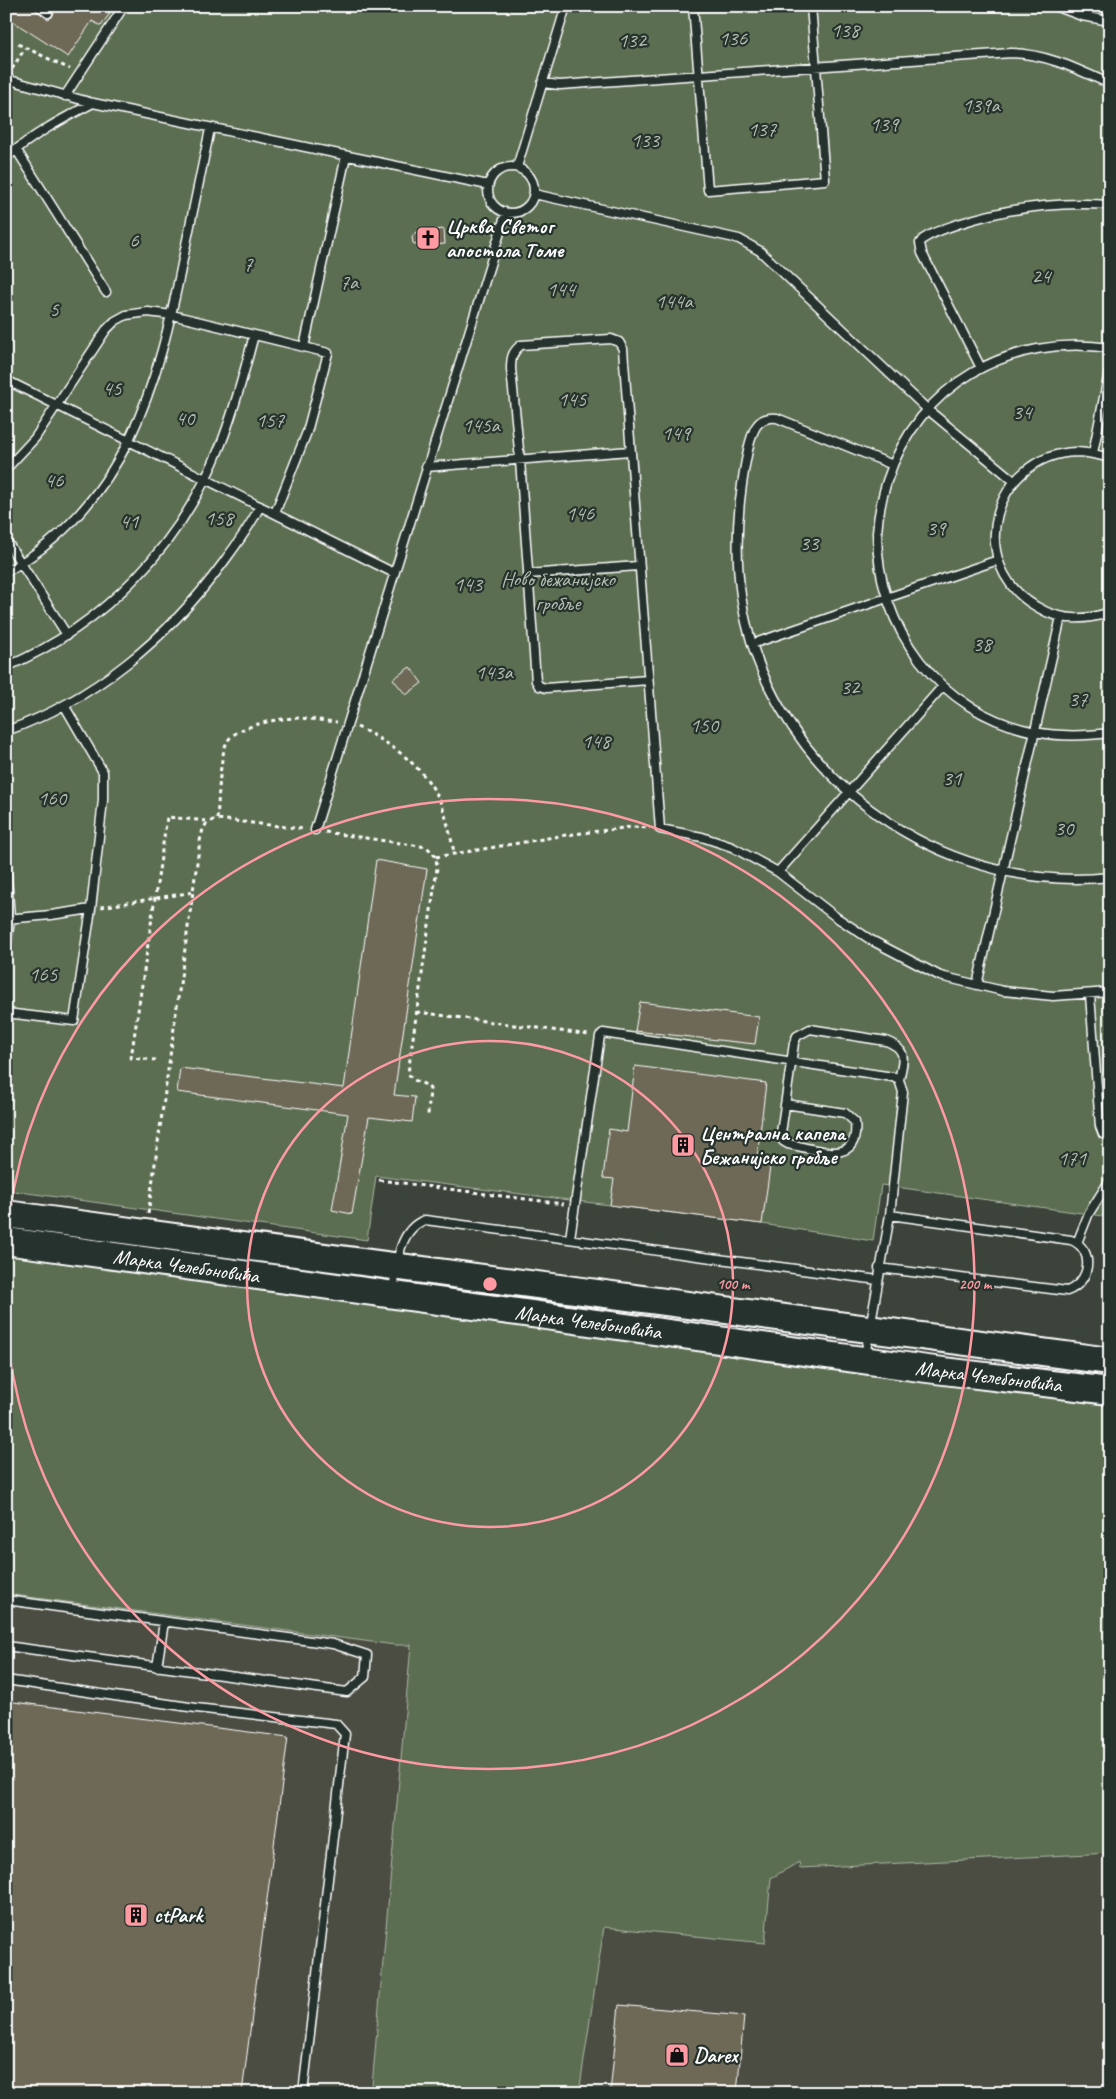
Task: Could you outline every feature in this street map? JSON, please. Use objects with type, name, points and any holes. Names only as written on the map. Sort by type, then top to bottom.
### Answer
[{"type":"main road","name":"Марка Челебоновића","points":[[6,1214],[396,1266],[682,1307],[1110,1361]]},
{"type":"main road","name":"Марка Челебоновића","points":[[6,1241],[865,1360],[1110,1391]]},
{"type":"lane","points":[[39,6],[48,13]]},
{"type":"lane","points":[[65,96],[124,6]]},
{"type":"lane","points":[[517,167],[566,6]]},
{"type":"lane","points":[[693,6],[708,190],[824,180],[811,6]]},
{"type":"lane","points":[[1055,6],[1082,16],[1110,21]]},
{"type":"lane","points":[[542,83],[560,85],[698,77],[1020,53],[1046,57],[1068,64],[1110,84]]},
{"type":"lane","points":[[6,78],[65,96],[210,129],[488,185]]},
{"type":"lane","points":[[6,158],[58,120],[93,103]]},
{"type":"lane","points":[[6,572],[22,563],[50,542],[86,507],[130,440],[144,408],[172,315],[210,129]]},
{"type":"lane","points":[[16,149],[106,292]]},
{"type":"lane","points":[[304,347],[346,156]]},
{"type":"lane","points":[[504,167],[517,167],[531,177],[534,194],[530,204],[522,210],[506,213],[491,203],[488,197],[488,185],[490,179],[498,170],[504,167]]},
{"type":"lane","points":[[534,194],[739,238],[750,244],[760,251],[928,409],[1014,481]]},
{"type":"lane","points":[[981,368],[922,253],[920,244],[922,239],[974,219],[1027,208],[1063,204],[1110,205]]},
{"type":"lane","points":[[315,830],[506,213]]},
{"type":"lane","points":[[6,469],[35,438],[106,330],[115,321],[126,315],[140,312],[172,315],[328,353],[306,432],[275,513]]},
{"type":"lane","points":[[6,667],[42,650],[94,617],[135,579],[179,525],[206,479],[233,410],[254,335]]},
{"type":"lane","points":[[648,680],[546,688],[539,686],[536,681],[520,460],[511,369],[511,359],[515,350],[522,345],[611,339],[619,342],[624,356],[638,566],[648,680],[660,829],[702,837],[732,847],[778,872],[836,917],[871,940],[940,976],[1003,991],[1053,996],[1090,995],[1110,992]]},
{"type":"lane","points":[[1110,348],[1075,344],[1036,348],[999,359],[981,368],[950,389],[928,409],[908,436],[892,464],[882,497],[877,531],[879,565],[886,598],[900,631],[918,661],[943,686],[970,707],[1001,722],[1034,732],[1059,736],[1085,736],[1110,733]]},
{"type":"lane","points":[[1092,453],[1110,367]]},
{"type":"lane","points":[[6,380],[130,440],[394,573]]},
{"type":"lane","points":[[892,464],[777,418],[765,418],[756,425],[740,493],[738,539],[741,592],[752,644],[764,674],[799,736],[850,792],[880,818],[914,839],[945,854],[1002,872],[1084,880],[1110,877]]},
{"type":"lane","points":[[426,468],[630,451]]},
{"type":"lane","points":[[1110,458],[1092,453],[1078,452],[1050,457],[1031,467],[1014,481],[1002,502],[995,527],[994,543],[998,560],[1005,576],[1028,603],[1044,612],[1061,617],[1094,617],[1110,612]]},
{"type":"lane","points":[[6,732],[64,705],[92,689],[131,661],[175,620],[211,579],[242,536],[260,506]]},
{"type":"lane","points":[[6,540],[67,635]]},
{"type":"lane","points":[[752,644],[998,560]]},
{"type":"lane","points":[[528,574],[638,566]]},
{"type":"lane","points":[[977,984],[1061,617]]},
{"type":"lane","points":[[778,872],[943,686]]},
{"type":"lane","points":[[6,1013],[74,1022],[91,909],[103,800],[103,772],[64,705]]},
{"type":"lane","points":[[6,863],[8,919],[6,951]]},
{"type":"lane","points":[[8,919],[91,909]]},
{"type":"lane","points":[[1090,995],[1100,1126],[1103,1134],[1110,1137]]},
{"type":"lane","points":[[785,1104],[845,1113],[855,1122],[854,1142],[849,1149],[842,1152],[788,1144],[783,1140],[781,1133],[785,1104],[792,1061],[794,1043],[797,1036],[810,1029],[886,1041],[896,1045],[901,1050],[903,1056],[899,1080],[903,1092],[890,1215],[865,1360]]},
{"type":"lane","points":[[570,1238],[600,1036],[603,1033],[893,1077],[899,1080]]},
{"type":"lane","points":[[1077,1243],[1089,1213],[1110,1180]]},
{"type":"lane","points":[[880,1268],[1067,1291],[1081,1283],[1088,1269],[1087,1254],[1077,1243],[1071,1240],[890,1215]]},
{"type":"lane","points":[[392,1294],[396,1266],[407,1234],[412,1227],[425,1220],[878,1280]]},
{"type":"lane","points":[[6,1600],[333,1644],[367,1655],[365,1678],[347,1692],[6,1646]]},
{"type":"lane","points":[[157,1667],[164,1622]]},
{"type":"lane","points":[[6,1680],[196,1708],[336,1724],[346,1734],[303,2093]]},
{"type":"path","points":[[18,44],[69,70],[74,62]]},
{"type":"path","points":[[11,71],[25,48]]},
{"type":"path","points":[[156,1060],[132,1058],[167,817],[208,821],[217,818],[315,830],[427,847],[436,857],[437,868],[408,1073],[416,1082],[427,1085],[430,1089],[428,1115]]},
{"type":"path","points":[[148,1215],[200,840],[204,824],[208,821]]},
{"type":"path","points":[[436,857],[566,835],[632,827],[660,829]]},
{"type":"path","points":[[91,909],[194,892]]},
{"type":"path","points":[[417,1012],[600,1036]]},
{"type":"path","points":[[379,1180],[575,1205]]},
{"type":"shaded area","points":[[6,1264],[1110,1408],[1110,2093],[6,2093]]},
{"type":"green space","name":"Ново бежанијско гробље","points":[[6,6],[1110,6],[1110,1217],[881,1185],[873,1241],[762,1224],[376,1176],[367,1240],[6,1190]]},
{"type":"green space","points":[[6,1252],[1110,1396],[1110,1853],[800,1868],[799,1862],[771,1878],[765,1943],[604,1927],[579,2093],[449,2093],[372,2086],[411,1645],[395,1645],[6,1594]]},
{"type":"building","points":[[6,6],[33,6],[48,19],[54,13],[48,6],[101,6],[110,13],[101,26],[92,21],[68,57],[6,17]]},
{"type":"building","name":"Црква Светог апостола Томе","points":[[444,229],[445,244],[418,246],[413,243],[412,237],[416,232]]},
{"type":"building","points":[[410,667],[422,683],[406,695],[393,679]]},
{"type":"building","points":[[376,860],[427,869],[394,1095],[415,1097],[412,1122],[369,1117],[352,1214],[332,1210],[348,1114],[177,1092],[180,1068],[344,1088]]},
{"type":"building","points":[[640,1002],[759,1017],[755,1044],[635,1031]]},
{"type":"building","name":"Централна капела Бежанијско гробље","points":[[635,1066],[766,1083],[757,1158],[771,1160],[762,1224],[610,1205],[614,1179],[603,1178],[609,1129],[627,1132]]},
{"type":"building","name":"ctPark","points":[[6,1701],[288,1737],[242,2093],[6,2093]]},
{"type":"building","name":"Darex","points":[[619,2005],[744,2016],[737,2093],[610,2093]]},
{"type":"place","name":"Црква Светог апостола Томе","points":[[428,238]]},
{"type":"place","name":"Централна капела Бежанијско гробље","points":[[683,1145]]},
{"type":"place","name":"ctPark","points":[[136,1915]]},
{"type":"place","name":"Darex","points":[[677,2055]]},
{"type":"park label","name":"138","points":[[845,30]]},
{"type":"park label","name":"136","points":[[733,38]]},
{"type":"park label","name":"132","points":[[632,40]]},
{"type":"park label","name":"139a","points":[[981,105]]},
{"type":"park label","name":"139","points":[[884,124]]},
{"type":"park label","name":"137","points":[[762,129]]},
{"type":"park label","name":"133","points":[[645,140]]},
{"type":"park label","name":"6","points":[[134,240]]},
{"type":"park label","name":"7","points":[[248,264]]},
{"type":"park label","name":"24","points":[[1041,276]]},
{"type":"park label","name":"7a","points":[[349,282]]},
{"type":"park label","name":"144","points":[[561,289]]},
{"type":"park label","name":"144a","points":[[674,301]]},
{"type":"park label","name":"5","points":[[54,309]]},
{"type":"park label","name":"45","points":[[112,388]]},
{"type":"park label","name":"145","points":[[572,399]]},
{"type":"park label","name":"34","points":[[1022,412]]},
{"type":"park label","name":"40","points":[[185,418]]},
{"type":"park label","name":"157","points":[[270,420]]},
{"type":"park label","name":"145a","points":[[481,425]]},
{"type":"park label","name":"149","points":[[676,433]]},
{"type":"park label","name":"46","points":[[54,480]]},
{"type":"park label","name":"146","points":[[580,513]]},
{"type":"park label","name":"158","points":[[219,518]]},
{"type":"park label","name":"41","points":[[129,521]]},
{"type":"park label","name":"39","points":[[936,528]]},
{"type":"park label","name":"33","points":[[809,543]]},
{"type":"park label","name":"143","points":[[468,584]]},
{"type":"park label","name":"38","points":[[982,644]]},
{"type":"park label","name":"143a","points":[[494,672]]},
{"type":"park label","name":"32","points":[[850,687]]},
{"type":"park label","name":"37","points":[[1078,699]]},
{"type":"park label","name":"150","points":[[704,725]]},
{"type":"park label","name":"148","points":[[596,741]]},
{"type":"park label","name":"31","points":[[952,778]]},
{"type":"park label","name":"160","points":[[52,798]]},
{"type":"park label","name":"30","points":[[1064,828]]},
{"type":"park label","name":"165","points":[[43,974]]},
{"type":"park label","name":"171","points":[[1072,1158]]}]
